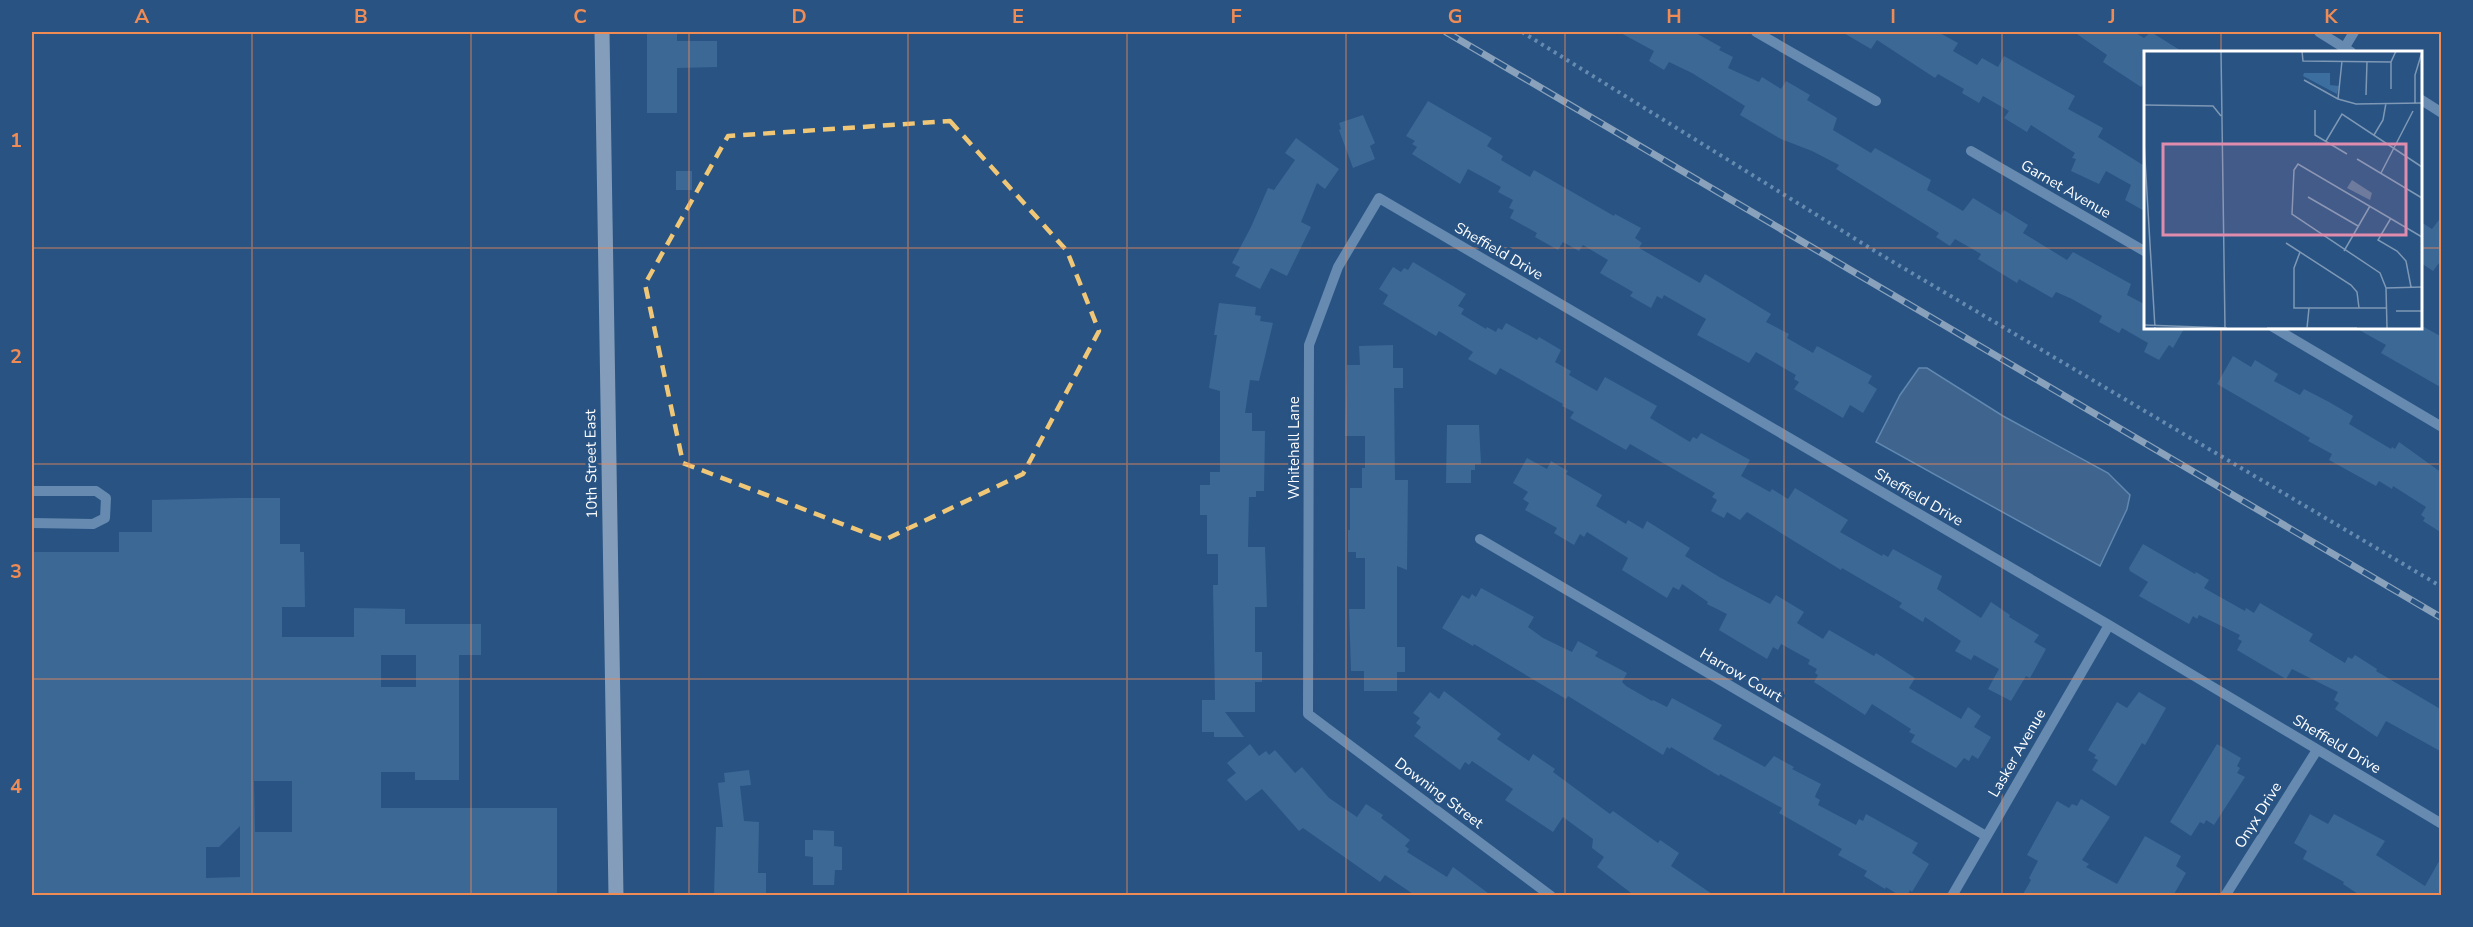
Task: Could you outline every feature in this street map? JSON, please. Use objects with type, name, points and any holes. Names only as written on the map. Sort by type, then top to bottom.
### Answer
[{"type":"main road","name":"10th Street East","points":[[602,32],[616,896]]},
{"type":"street","points":[[1756,32],[1876,101]]},
{"type":"street","points":[[2319,32],[2345,51],[2354,32]]},
{"type":"street","points":[[2422,100],[2442,113]]},
{"type":"street","name":"Garnet Avenue","points":[[1971,151],[2144,251]]},
{"type":"street","name":"Sheffield Drive","points":[[1379,198],[2109,625],[2442,824]]},
{"type":"street","name":"Whitehall Lane","points":[[1308,714],[1309,345],[1338,267],[1379,198]]},
{"type":"street","points":[[2275,328],[2442,427]]},
{"type":"street","points":[[32,491],[96,491],[106,498],[105,518],[93,524],[32,523]]},
{"type":"street","name":"Harrow Court","points":[[1480,539],[1986,836]]},
{"type":"street","name":"Lasker Avenue","points":[[1952,896],[2109,625]]},
{"type":"street","name":"Downing Street","points":[[1308,714],[1551,896]]},
{"type":"street","name":"Onyx Drive","points":[[2225,896],[2317,750]]},
{"type":"path","points":[[1522,32],[1878,253],[2442,587]]},
{"type":"highlighted area","points":[[950,121],[1067,251],[1099,331],[1023,474],[884,540],[683,463],[645,284],[728,136]]},
{"type":"water","points":[[1919,368],[1927,368],[2003,416],[2108,473],[2130,495],[2127,509],[2100,566],[1876,442],[1900,395]]},
{"type":"building","points":[[647,32],[677,32],[677,41],[717,41],[717,67],[677,68],[677,113],[647,113]]},
{"type":"building","points":[[1619,32],[1694,32],[1721,47],[1719,50],[1733,57],[1728,68],[1759,82],[1762,77],[1781,89],[1786,81],[1810,95],[1807,100],[1837,118],[1833,130],[1871,153],[1875,148],[1931,180],[1927,190],[1963,211],[1973,198],[2001,215],[2004,210],[2028,225],[2023,233],[2067,260],[2073,252],[2131,284],[2127,295],[2144,304],[2144,328],[2184,328],[2173,348],[2169,345],[2159,360],[2144,352],[2148,343],[2122,328],[2119,333],[2099,322],[2102,316],[2072,299],[2056,292],[2052,298],[2019,279],[2017,283],[1978,259],[1981,254],[1955,239],[1950,246],[1936,237],[1939,233],[1836,169],[1839,165],[1781,139],[1740,115],[1745,106],[1692,73],[1669,62],[1664,70],[1649,61],[1654,51]]},
{"type":"building","points":[[1842,32],[1938,32],[1958,43],[1953,51],[1977,65],[1982,58],[1998,67],[2004,56],[2075,96],[2068,109],[2103,128],[2098,137],[2143,165],[2144,163],[2144,211],[2125,200],[2131,185],[2106,171],[2099,184],[2071,171],[2076,159],[2072,158],[2075,153],[2031,125],[2027,132],[2004,118],[2009,111],[1983,96],[1979,103],[1962,93],[1964,89],[1938,74],[1935,78],[1877,40],[1871,49]]},
{"type":"building","points":[[2074,32],[2134,32],[2144,38],[2151,32],[2181,51],[2144,51],[2144,82],[2141,87],[2103,62],[2107,55]]},
{"type":"building","points":[[1428,101],[1492,138],[1487,146],[1503,156],[1501,160],[1530,177],[1534,170],[1614,216],[1615,214],[1641,228],[1635,238],[1642,243],[1639,248],[1700,283],[1705,274],[1771,314],[1766,322],[1789,334],[1787,338],[1813,353],[1817,346],[1872,376],[1868,383],[1877,389],[1863,413],[1850,405],[1843,418],[1794,389],[1799,382],[1794,379],[1796,375],[1756,352],[1749,363],[1697,335],[1706,319],[1664,295],[1662,299],[1657,296],[1651,308],[1630,296],[1633,292],[1600,273],[1608,260],[1583,245],[1579,251],[1563,242],[1558,250],[1535,237],[1537,233],[1510,218],[1514,210],[1509,208],[1513,200],[1498,192],[1501,187],[1468,169],[1460,184],[1412,154],[1417,147],[1412,144],[1415,141],[1406,136]]},
{"type":"building","points":[[1363,115],[1375,143],[1370,146],[1375,159],[1353,168],[1339,130],[1341,129],[1339,123]]},
{"type":"building","points":[[1296,138],[1339,169],[1325,189],[1317,183],[1301,222],[1311,227],[1287,276],[1271,268],[1260,289],[1235,276],[1240,267],[1232,263],[1268,188],[1274,190],[1295,160],[1285,153]]},
{"type":"building","points":[[676,171],[692,171],[692,190],[676,190]]},
{"type":"building","points":[[2442,216],[2442,259],[2433,271],[2422,264],[2422,223],[2432,229]]},
{"type":"building","points":[[1413,262],[1466,294],[1458,306],[1464,309],[1461,314],[1486,329],[1487,327],[1496,332],[1498,328],[1502,330],[1506,323],[1537,340],[1539,337],[1561,350],[1555,362],[1571,371],[1569,375],[1597,391],[1605,377],[1657,406],[1650,418],[1690,442],[1693,437],[1697,439],[1701,433],[1750,460],[1741,476],[1770,492],[1772,489],[1788,499],[1795,488],[1848,520],[1840,532],[1882,556],[1883,554],[1888,557],[1893,549],[1942,576],[1937,589],[1981,618],[1991,602],[2010,615],[2009,617],[2039,635],[2034,642],[2046,649],[2030,678],[2026,676],[2011,701],[1988,689],[1999,669],[1974,655],[1971,660],[1955,651],[1961,641],[1925,617],[1923,622],[1899,607],[1902,603],[1842,568],[1841,570],[1747,512],[1740,520],[1727,512],[1724,518],[1711,511],[1717,500],[1712,497],[1715,493],[1630,444],[1626,450],[1570,418],[1574,412],[1562,406],[1563,404],[1500,368],[1496,375],[1468,359],[1473,352],[1439,331],[1436,336],[1383,304],[1388,295],[1379,289],[1393,267],[1401,272],[1404,268],[1408,270]]},
{"type":"building","points":[[1219,303],[1256,307],[1255,315],[1261,316],[1260,321],[1273,323],[1259,381],[1250,380],[1245,413],[1252,413],[1252,431],[1265,431],[1264,491],[1256,491],[1256,497],[1249,497],[1248,547],[1265,547],[1267,607],[1255,607],[1255,652],[1262,652],[1262,682],[1255,682],[1255,712],[1225,712],[1244,737],[1214,737],[1214,732],[1202,732],[1202,700],[1215,700],[1213,585],[1218,585],[1218,554],[1207,554],[1207,515],[1200,515],[1200,485],[1210,485],[1210,472],[1220,472],[1220,391],[1209,388]]},
{"type":"building","points":[[2424,327],[2442,337],[2442,388],[2381,353],[2386,345],[2356,328]]},
{"type":"building","points":[[1393,345],[1393,368],[1403,368],[1403,388],[1394,388],[1395,480],[1408,480],[1407,570],[1397,566],[1397,647],[1405,647],[1405,672],[1397,672],[1397,691],[1364,691],[1364,671],[1351,671],[1349,609],[1365,609],[1365,558],[1356,558],[1356,552],[1348,552],[1348,530],[1350,530],[1350,488],[1362,488],[1362,468],[1365,468],[1365,436],[1345,436],[1347,365],[1360,365],[1359,346]]},
{"type":"building","points":[[2233,356],[2251,367],[2255,360],[2278,374],[2274,381],[2300,395],[2304,389],[2329,402],[2353,416],[2349,424],[2391,449],[2392,447],[2395,449],[2399,442],[2442,473],[2442,533],[2423,521],[2425,518],[2421,515],[2426,507],[2393,486],[2392,489],[2379,481],[2376,486],[2329,460],[2332,454],[2308,441],[2310,438],[2217,384]]},
{"type":"building","points":[[1447,425],[1479,425],[1481,464],[1475,464],[1475,470],[1471,470],[1471,483],[1446,483]]},
{"type":"building","points":[[1527,458],[1547,469],[1551,461],[1568,471],[1566,474],[1602,495],[1596,506],[1626,524],[1628,520],[1643,529],[1647,521],[1690,548],[1685,556],[1721,578],[1770,604],[1776,595],[1804,612],[1797,623],[1823,639],[1829,630],[1874,656],[1876,653],[1915,678],[1909,688],[1961,719],[1968,707],[1981,716],[1974,727],[1991,737],[1978,759],[1972,755],[1969,761],[1964,758],[1956,768],[1911,742],[1915,735],[1909,732],[1911,729],[1872,704],[1865,715],[1814,682],[1818,675],[1815,673],[1817,669],[1808,664],[1810,660],[1781,644],[1778,650],[1773,647],[1767,659],[1719,630],[1727,614],[1707,604],[1708,602],[1682,584],[1679,590],[1673,587],[1667,598],[1622,570],[1628,558],[1587,532],[1584,537],[1580,534],[1574,545],[1554,533],[1557,528],[1525,510],[1529,503],[1523,499],[1528,492],[1513,483]]},
{"type":"building","points":[[280,498],[280,544],[300,544],[300,552],[304,552],[305,607],[282,607],[282,637],[354,637],[354,608],[405,609],[405,624],[481,624],[481,655],[459,655],[459,780],[415,780],[415,772],[381,772],[381,808],[557,808],[557,896],[32,896],[32,552],[119,552],[119,532],[152,532],[152,500]],"holes":[[[381,655],[416,655],[416,687],[381,687]],[[254,781],[292,781],[292,832],[255,832]],[[240,826],[240,877],[206,878],[206,847],[219,847]]]},
{"type":"building","points":[[2143,544],[2209,580],[2204,588],[2245,611],[2246,608],[2254,613],[2260,603],[2313,634],[2309,641],[2345,663],[2348,657],[2352,659],[2355,655],[2377,669],[2376,671],[2442,710],[2442,752],[2386,721],[2377,737],[2335,709],[2339,703],[2334,700],[2338,692],[2292,669],[2286,679],[2237,650],[2242,641],[2238,639],[2240,635],[2199,615],[2197,619],[2193,616],[2189,624],[2139,596],[2148,582],[2130,571],[2129,568]]},
{"type":"building","points":[[1481,588],[1534,617],[1528,627],[1543,638],[1572,652],[1578,641],[1598,652],[1595,656],[1627,673],[1622,682],[1626,686],[1652,701],[1667,707],[1672,698],[1722,725],[1713,739],[1765,767],[1774,756],[1794,767],[1792,769],[1821,784],[1815,797],[1820,800],[1818,805],[1856,825],[1859,819],[1863,821],[1866,814],[1918,843],[1912,853],[1929,864],[1912,892],[1910,890],[1907,896],[1900,896],[1886,887],[1885,889],[1864,876],[1867,871],[1838,855],[1842,849],[1779,813],[1782,808],[1720,774],[1719,776],[1671,747],[1670,749],[1667,747],[1663,755],[1568,696],[1566,699],[1474,644],[1473,646],[1442,628],[1462,595],[1469,599],[1472,594],[1476,597]]},
{"type":"building","points":[[1444,691],[1501,734],[1497,739],[1529,761],[1533,754],[1555,769],[1553,772],[1610,814],[1613,811],[1658,843],[1660,840],[1679,853],[1671,866],[1715,896],[1635,896],[1597,867],[1604,857],[1592,848],[1593,839],[1563,817],[1553,832],[1505,800],[1513,789],[1472,761],[1469,765],[1465,762],[1460,770],[1414,736],[1421,727],[1416,723],[1420,718],[1413,713],[1430,692],[1439,699]]},
{"type":"building","points":[[2139,692],[2166,708],[2145,745],[2142,743],[2116,786],[2092,770],[2098,760],[2094,758],[2096,755],[2088,750],[2117,702],[2127,708]]},
{"type":"building","points":[[1250,744],[1259,756],[1266,751],[1269,755],[1275,750],[1295,773],[1302,767],[1329,798],[1357,817],[1366,804],[1383,815],[1381,818],[1410,840],[1405,846],[1409,849],[1407,852],[1447,877],[1453,867],[1492,896],[1416,896],[1385,875],[1380,882],[1303,828],[1299,831],[1262,789],[1246,801],[1227,780],[1236,773],[1227,763]]},
{"type":"building","points":[[2217,744],[2241,758],[2237,766],[2240,768],[2237,773],[2245,777],[2214,825],[2206,820],[2204,824],[2200,822],[2191,836],[2170,822]]},
{"type":"building","points":[[749,770],[751,785],[740,786],[744,821],[759,822],[758,873],[766,873],[766,896],[714,896],[716,827],[723,827],[718,783],[725,782],[724,773]]},
{"type":"building","points":[[2081,799],[2110,817],[2082,860],[2089,864],[2086,867],[2117,884],[2145,836],[2181,856],[2176,866],[2186,873],[2173,896],[2022,896],[2038,861],[2027,855],[2057,801],[2069,808],[2072,804],[2077,806]]},
{"type":"building","points":[[2310,814],[2328,824],[2334,814],[2385,841],[2376,855],[2425,886],[2442,856],[2442,896],[2361,896],[2343,884],[2344,882],[2303,859],[2307,851],[2294,843]]},
{"type":"building","points":[[813,830],[834,831],[834,846],[842,847],[842,870],[835,870],[834,885],[813,885],[813,857],[805,856],[805,840],[813,840]]},
{"type":"railway","points":[[1446,32],[2442,618]]}]
